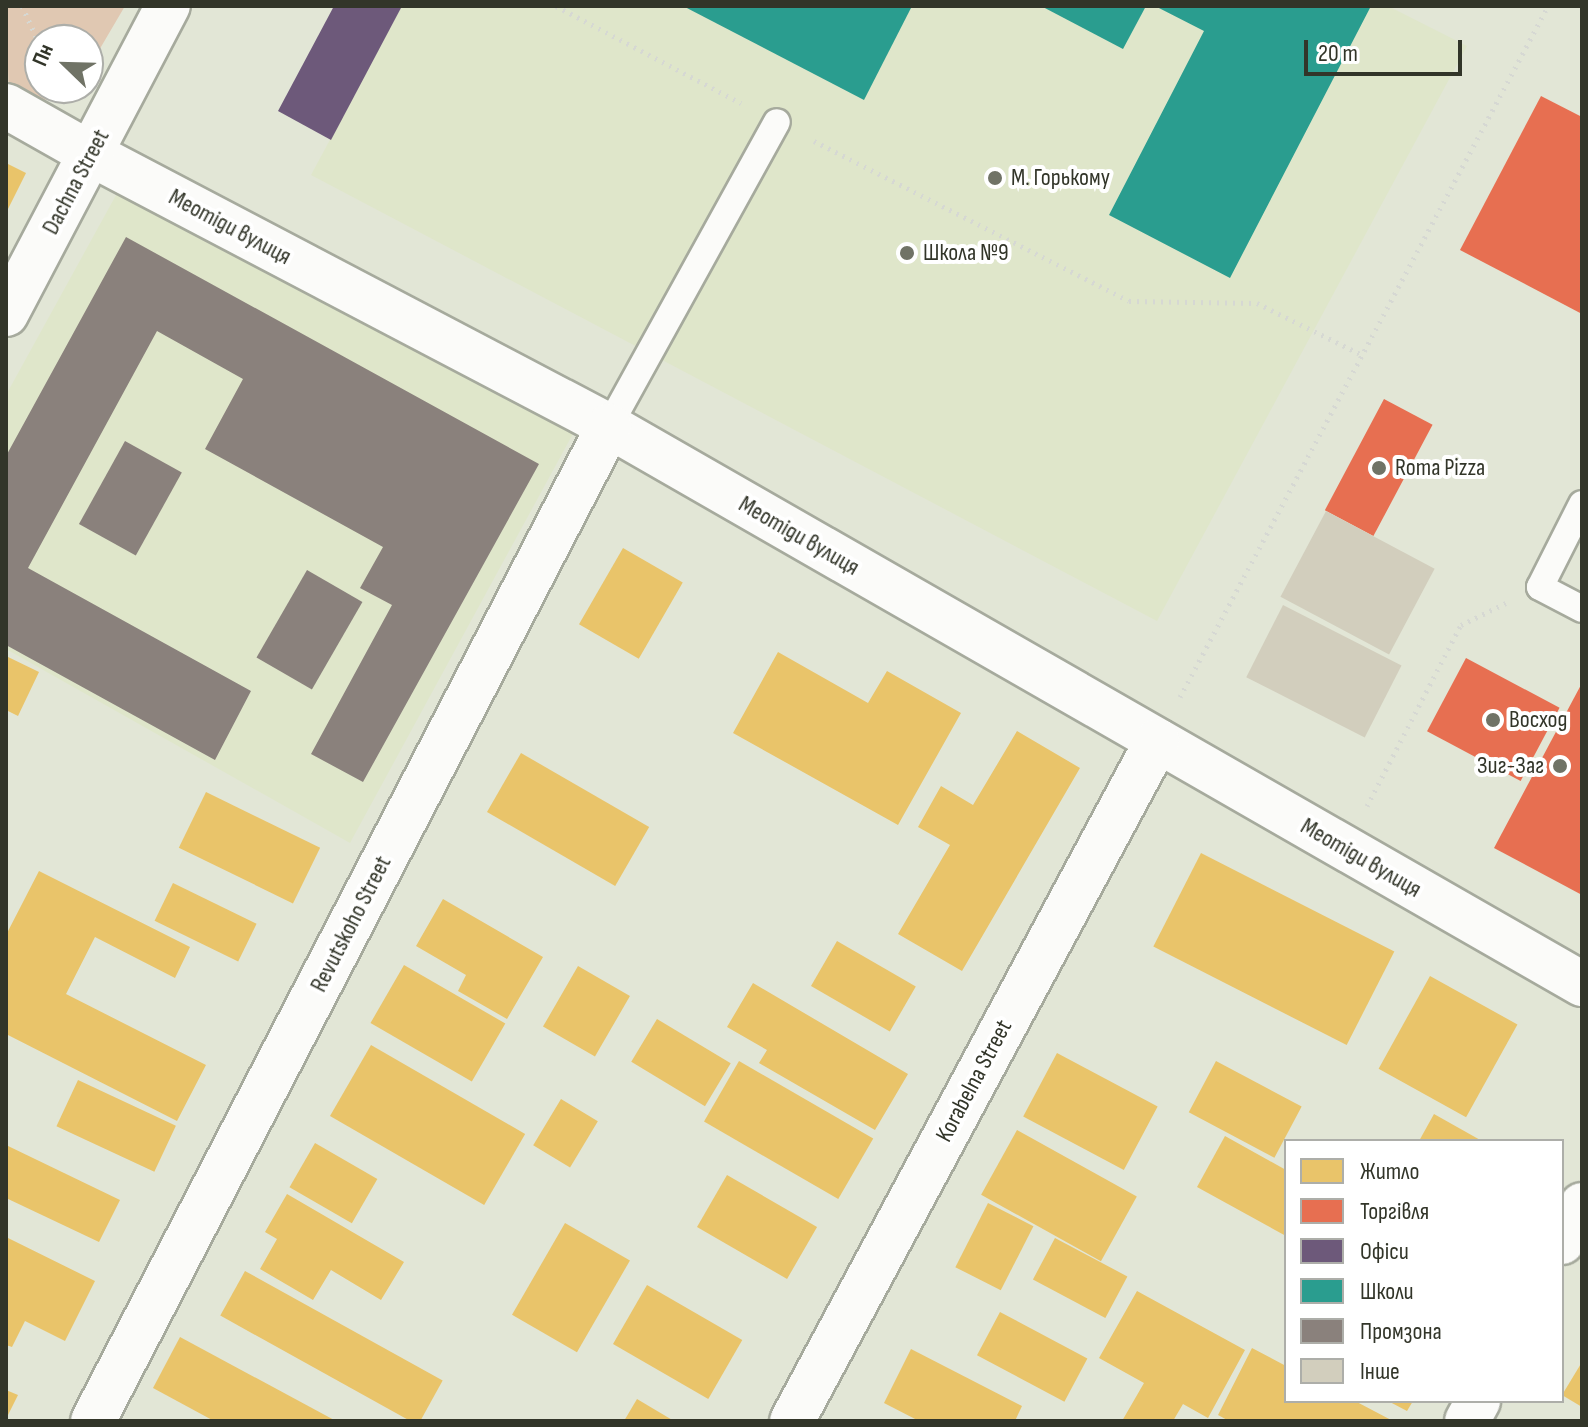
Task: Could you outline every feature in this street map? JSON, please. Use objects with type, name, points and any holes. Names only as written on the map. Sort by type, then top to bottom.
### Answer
[{"type":"street","name":"Dachna Street","points":[[6,314],[168,6]]},
{"type":"street","name":"Меотіди вулиця","points":[[6,106],[91,154],[609,426],[1582,984]]},
{"type":"street","name":"Revutskoho Street","points":[[93,1421],[609,426]]},
{"type":"street","name":"Korabelna Street","points":[[792,1421],[1157,741]]},
{"type":"street","points":[[1564,1238],[1582,1205]]},
{"type":"street","points":[[1467,1421],[1477,1403]]},
{"type":"lane","points":[[609,426],[777,122]]},
{"type":"lane","points":[[1582,504],[1540,587],[1582,609]]},
{"type":"path","points":[[556,6],[1129,301],[1257,303],[1362,355]]},
{"type":"path","points":[[1157,741],[1545,7]]},
{"type":"path","points":[[1344,849],[1461,625],[1540,587]]},
{"type":"shaded area","points":[[6,6],[125,6],[104,42],[104,24],[24,24],[24,100],[9,101]]},
{"type":"shaded area","name":"Школа №9","points":[[402,6],[1388,6],[1467,46],[1157,621],[311,175]]},
{"type":"shaded area","points":[[126,177],[581,419],[350,843],[6,649],[6,395]]},
{"type":"building: Житло","points":[[6,163],[26,173],[6,213]]},
{"type":"building: Житло","points":[[623,548],[683,582],[639,659],[579,624]]},
{"type":"building: Житло","points":[[778,652],[868,703],[887,671],[961,713],[898,825],[733,733]]},
{"type":"building: Житло","points":[[6,656],[39,672],[18,716],[6,710]]},
{"type":"building: Житло","points":[[1017,731],[1080,768],[962,971],[898,934],[950,845],[918,827],[941,786],[973,805]]},
{"type":"building: Житло","points":[[521,753],[649,827],[615,886],[487,812]]},
{"type":"building: Житло","points":[[206,792],[320,848],[293,903],[179,848]]},
{"type":"building: Житло","points":[[1201,853],[1394,952],[1347,1045],[1153,947]]},
{"type":"building: Житло","points":[[39,871],[190,947],[175,978],[95,937],[66,994],[206,1065],[177,1121],[6,1034],[6,935]]},
{"type":"building: Житло","points":[[173,883],[257,924],[238,962],[155,921]]},
{"type":"building: Житло","points":[[443,899],[543,957],[507,1019],[458,991],[466,975],[416,946]]},
{"type":"building: Житло","points":[[837,941],[916,986],[890,1032],[811,986]]},
{"type":"building: Житло","points":[[404,965],[505,1024],[472,1082],[371,1023]]},
{"type":"building: Житло","points":[[578,966],[630,996],[595,1057],[543,1027]]},
{"type":"building: Житло","points":[[1430,976],[1517,1024],[1466,1117],[1379,1069]]},
{"type":"building: Житло","points":[[753,983],[908,1074],[875,1130],[759,1063],[767,1050],[727,1027]]},
{"type":"building: Житло","points":[[657,1019],[731,1063],[705,1106],[631,1062]]},
{"type":"building: Житло","points":[[371,1045],[525,1134],[484,1205],[330,1116]]},
{"type":"building: Житло","points":[[1057,1053],[1158,1107],[1124,1170],[1023,1117]]},
{"type":"building: Житло","points":[[739,1061],[873,1138],[838,1199],[704,1122]]},
{"type":"building: Житло","points":[[1216,1061],[1302,1107],[1274,1158],[1189,1112]]},
{"type":"building: Житло","points":[[78,1080],[176,1126],[154,1172],[56,1126]]},
{"type":"building: Житло","points":[[561,1099],[598,1121],[570,1167],[533,1145]]},
{"type":"building: Житло","points":[[1434,1114],[1478,1139],[1420,1139]]},
{"type":"building: Житло","points":[[1017,1130],[1137,1196],[1101,1261],[981,1195]]},
{"type":"building: Житло","points":[[1225,1136],[1284,1169],[1284,1235],[1197,1187]]},
{"type":"building: Житло","points":[[315,1143],[377,1179],[352,1223],[290,1187]]},
{"type":"building: Житло","points":[[6,1145],[120,1200],[99,1242],[6,1198]]},
{"type":"building: Житло","points":[[727,1175],[817,1227],[787,1279],[697,1227]]},
{"type":"building: Житло","points":[[287,1194],[404,1262],[381,1300],[331,1270],[313,1300],[260,1269],[277,1239],[265,1232]]},
{"type":"building: Житло","points":[[988,1203],[1033,1226],[1001,1290],[955,1267]]},
{"type":"building: Житло","points":[[565,1223],[630,1260],[577,1352],[512,1315]]},
{"type":"building: Житло","points":[[6,1237],[95,1281],[65,1341],[25,1321],[12,1347],[6,1345]]},
{"type":"building: Житло","points":[[1055,1238],[1127,1276],[1105,1318],[1033,1279]]},
{"type":"building: Житло","points":[[245,1271],[443,1381],[420,1421],[410,1421],[220,1316]]},
{"type":"building: Житло","points":[[647,1285],[742,1340],[708,1399],[613,1344]]},
{"type":"building: Житло","points":[[1137,1291],[1245,1350],[1208,1418],[1183,1404],[1173,1421],[1122,1421],[1144,1383],[1099,1358]]},
{"type":"building: Житло","points":[[1000,1312],[1087,1358],[1064,1402],[977,1355]]},
{"type":"building: Житло","points":[[180,1337],[336,1421],[214,1421],[153,1388]]},
{"type":"building: Житло","points":[[1252,1348],[1284,1365],[1284,1403],[1359,1403],[1393,1421],[1229,1421],[1218,1415]]},
{"type":"building: Житло","points":[[911,1349],[1022,1406],[1015,1421],[919,1421],[884,1403]]},
{"type":"building: Житло","points":[[1582,1362],[1582,1407],[1564,1396]]},
{"type":"building: Житло","points":[[6,1390],[18,1395],[6,1419]]},
{"type":"building: Житло","points":[[637,1399],[674,1421],[624,1421]]},
{"type":"building: Житло","points":[[1392,1403],[1412,1403],[1407,1411]]},
{"type":"building: Торгівля","points":[[1541,96],[1582,117],[1582,314],[1460,250]]},
{"type":"building: Торгівля","name":"Roma Pizza","points":[[1384,399],[1433,425],[1373,536],[1325,510]]},
{"type":"building: Торгівля","name":"Восход","points":[[1466,658],[1560,708],[1521,781],[1427,731]]},
{"type":"building: Торгівля","name":"Зиг-Заг","points":[[1582,683],[1582,895],[1494,848]]},
{"type":"building: Офіси","points":[[334,6],[402,6],[331,140],[278,111]]},
{"type":"building: Школи","points":[[683,6],[912,6],[864,100]]},
{"type":"building: Школи","points":[[1041,6],[1146,6],[1123,49]]},
{"type":"building: Школи","points":[[1155,6],[1371,6],[1230,278],[1109,215],[1204,31]]},
{"type":"building: Промзона","points":[[126,237],[539,464],[363,782],[311,754],[392,605],[360,588],[383,547],[205,449],[243,379],[157,331],[28,568],[251,691],[215,760],[6,645],[6,456]]},
{"type":"building: Промзона","points":[[125,441],[182,473],[136,556],[79,524]]},
{"type":"building: Промзона","points":[[307,570],[362,602],[312,689],[256,657]]},
{"type":"building: Інше","points":[[1326,511],[1435,569],[1389,654],[1280,597]]},
{"type":"building: Інше","points":[[1283,605],[1402,665],[1365,738],[1246,677]]},
{"type":"place","name":"М. Горькому","points":[[995,178]]},
{"type":"place","name":"Школа №9","points":[[907,253]]},
{"type":"place","name":"Roma Pizza","points":[[1379,468]]},
{"type":"place","name":"Восход","points":[[1493,720]]},
{"type":"place","name":"Зиг-Заг","points":[[1560,766]]}]
